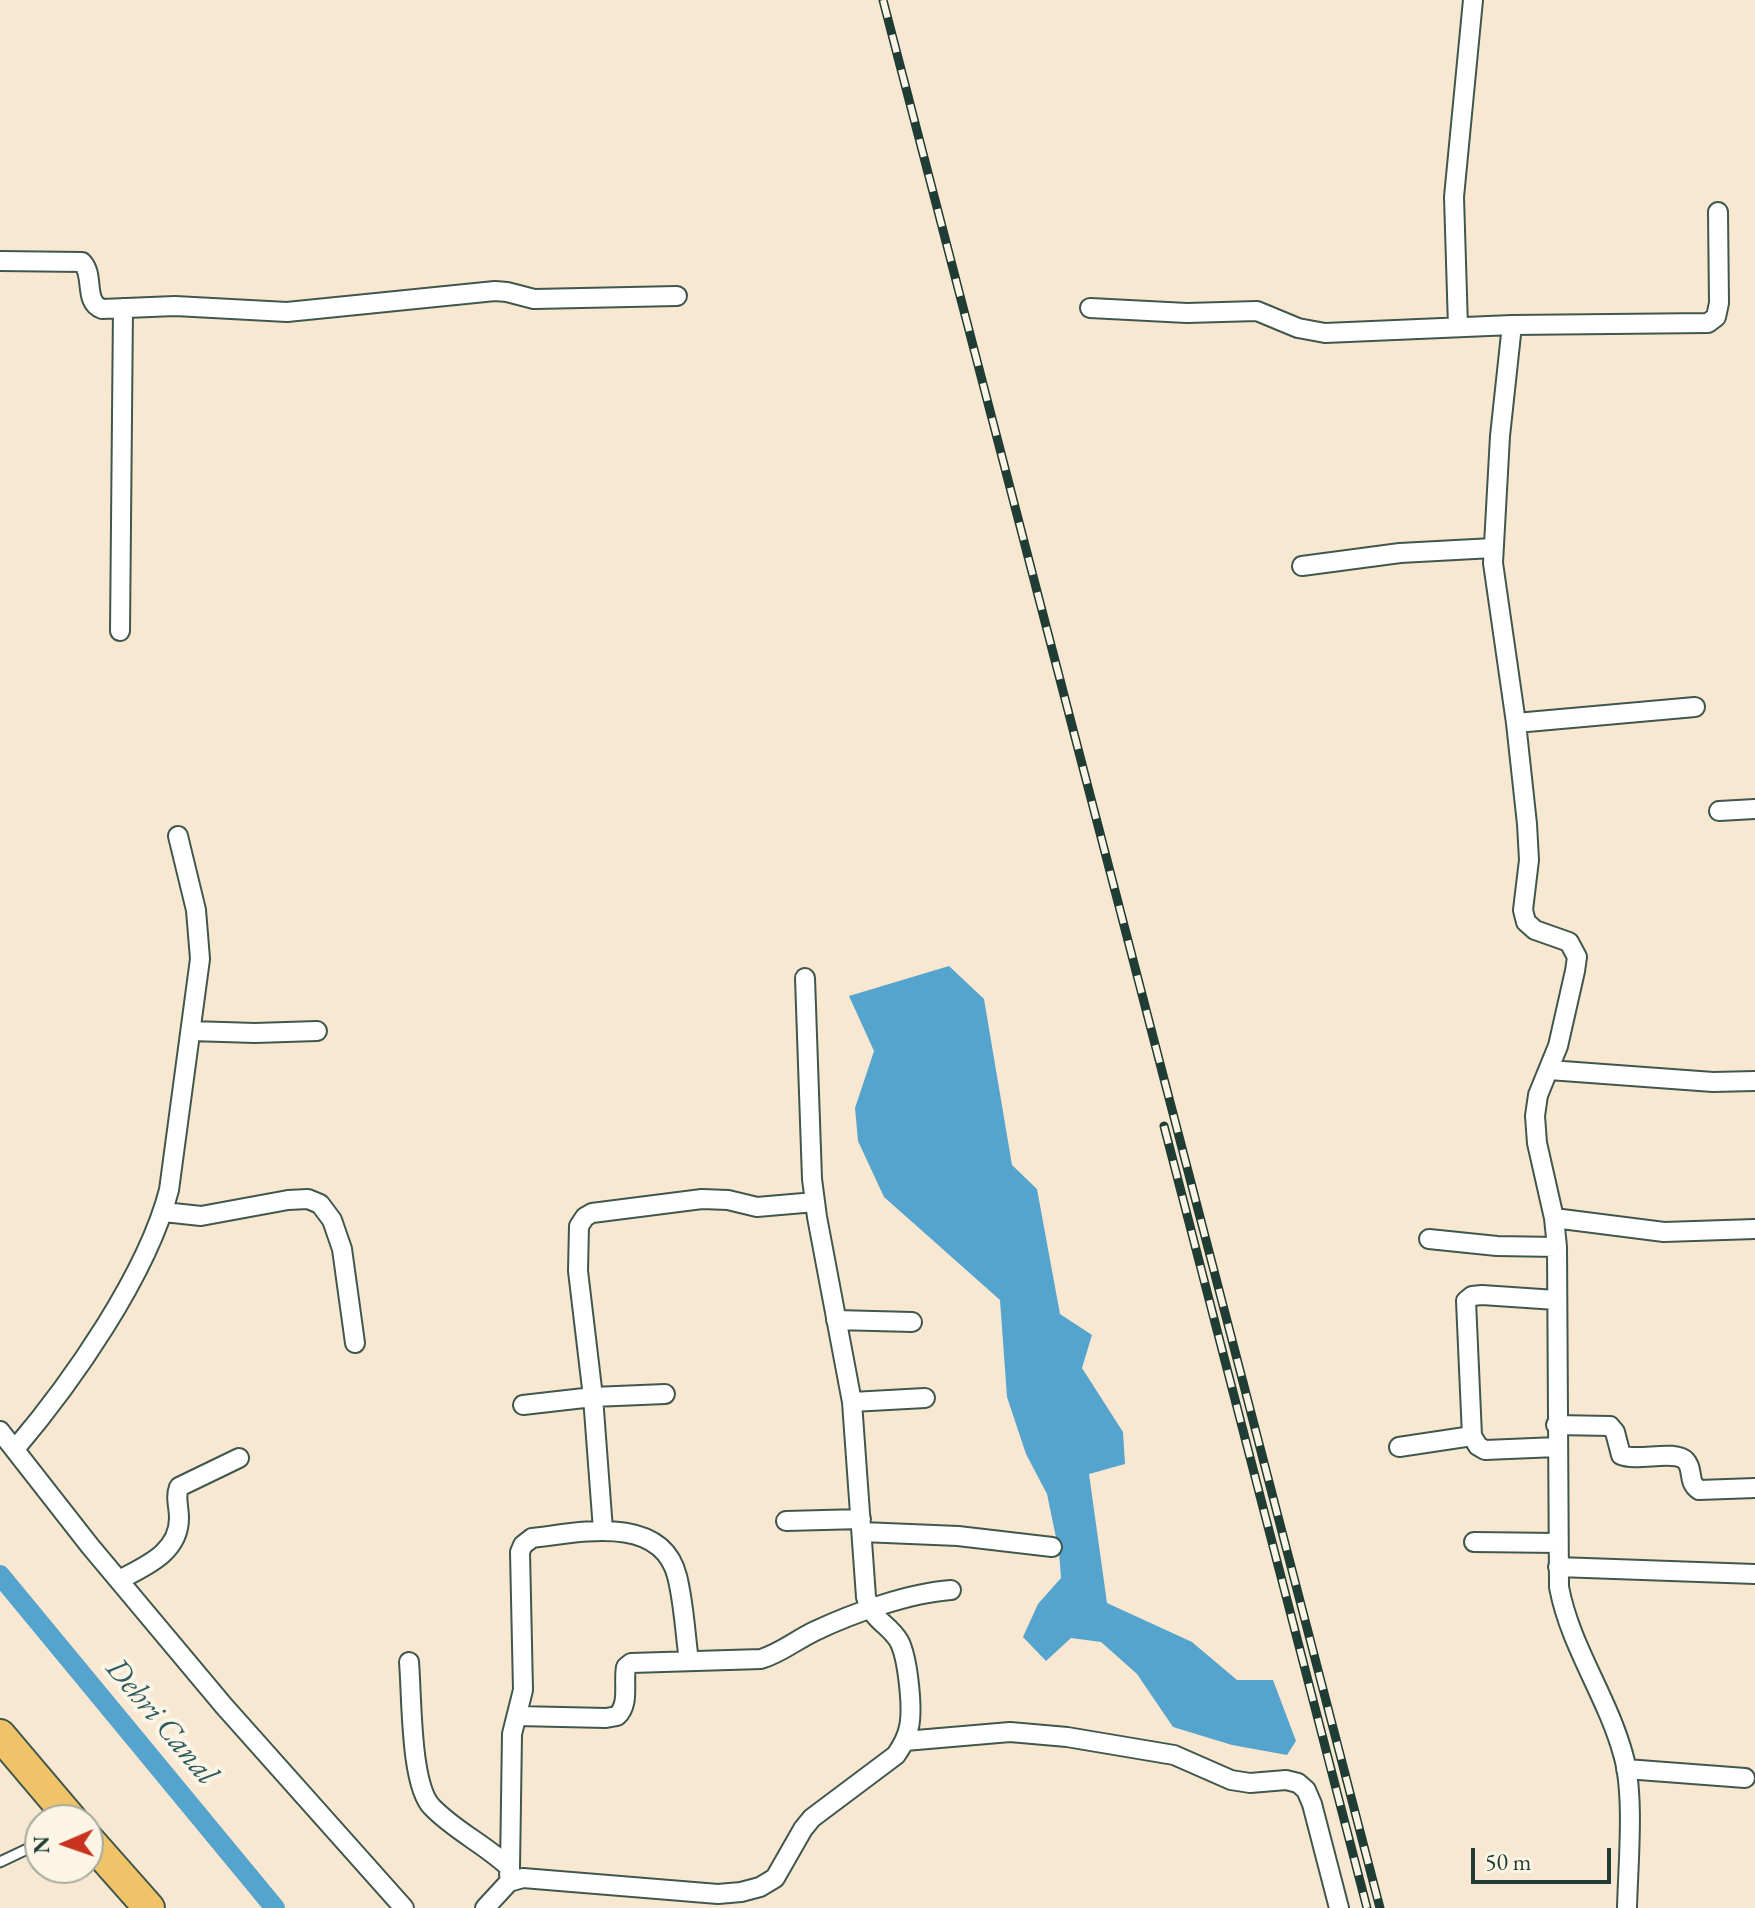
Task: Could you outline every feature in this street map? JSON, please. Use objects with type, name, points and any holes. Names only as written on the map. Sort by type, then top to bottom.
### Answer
[{"type":"highway","points":[[0,1735],[58,1804]]},
{"type":"highway","points":[[104,1857],[149,1908]]},
{"type":"street","points":[[1458,327],[1454,197],[1473,0]]},
{"type":"street","points":[[1090,308],[1187,313],[1257,311],[1298,328],[1325,333],[1512,325],[1708,323],[1716,317],[1719,303],[1718,212]]},
{"type":"street","points":[[0,261],[82,262],[87,266],[94,305],[102,309],[197,307],[296,312],[495,291],[534,299],[677,296]]},
{"type":"street","points":[[120,631],[123,308]]},
{"type":"street","points":[[1512,325],[1500,436],[1493,548],[1528,843],[1523,910],[1526,922],[1535,930],[1569,942],[1577,957],[1558,1046],[1538,1095],[1535,1116],[1537,1143],[1554,1218],[1557,1247],[1558,1567],[1563,1610],[1616,1731],[1626,1769],[1627,1908]]},
{"type":"street","points":[[1302,566],[1400,553],[1493,548]]},
{"type":"street","points":[[1516,723],[1695,707]]},
{"type":"street","points":[[1719,811],[1755,809]]},
{"type":"street","points":[[15,1449],[51,1407],[79,1364],[120,1298],[164,1212],[174,1163],[200,959],[200,937],[178,836]]},
{"type":"street","points":[[409,1662],[420,1790],[434,1811],[509,1875],[523,1878],[718,1894],[760,1887],[775,1878],[812,1818],[896,1755],[905,1741],[910,1726],[910,1709],[904,1653],[898,1641],[870,1611],[866,1597],[852,1402],[815,1202],[805,978]]},
{"type":"street","points":[[191,1031],[317,1031]]},
{"type":"street","points":[[1549,1070],[1713,1082],[1755,1081]]},
{"type":"street","points":[[164,1212],[201,1216],[288,1200],[308,1199],[320,1204],[332,1220],[342,1249],[355,1343]]},
{"type":"street","points":[[603,1530],[593,1397],[578,1271],[579,1226],[592,1213],[702,1199],[728,1200],[757,1207],[815,1202]]},
{"type":"street","points":[[1554,1218],[1664,1232],[1755,1229]]},
{"type":"street","points":[[1429,1239],[1497,1246],[1557,1247]]},
{"type":"street","points":[[1556,1300],[1482,1295],[1472,1296],[1466,1301],[1472,1436],[1478,1446],[1485,1450],[1557,1447]]},
{"type":"street","points":[[836,1320],[912,1322]]},
{"type":"street","points":[[523,1405],[593,1397],[665,1394]]},
{"type":"street","points":[[852,1402],[925,1398]]},
{"type":"street","points":[[1556,1425],[1610,1426],[1615,1432],[1621,1455],[1629,1458],[1676,1456],[1684,1459],[1689,1465],[1691,1481],[1699,1490],[1755,1488]]},
{"type":"street","points":[[0,1431],[224,1706],[404,1908]]},
{"type":"street","points":[[1399,1447],[1472,1436]]},
{"type":"street","points":[[119,1580],[152,1562],[173,1542],[179,1520],[179,1487],[239,1458]]},
{"type":"street","points":[[786,1521],[861,1525],[1052,1547]]},
{"type":"street","points":[[485,1908],[509,1875],[512,1734],[523,1690],[520,1552],[523,1545],[532,1538],[603,1530],[632,1533],[656,1545],[670,1557],[677,1575],[689,1661]]},
{"type":"street","points":[[1474,1542],[1558,1543]]},
{"type":"street","points":[[1558,1567],[1755,1574]]},
{"type":"street","points":[[517,1716],[617,1716],[625,1704],[624,1676],[626,1667],[631,1663],[761,1659],[775,1655],[821,1629],[908,1597],[951,1590]]},
{"type":"street","points":[[905,1741],[1010,1732],[1035,1733],[1174,1755],[1231,1780],[1250,1783],[1286,1780],[1298,1783],[1306,1790],[1312,1804],[1339,1908]]},
{"type":"street","points":[[1626,1769],[1745,1778]]},
{"type":"lane","points":[[0,1862],[24,1851]]},
{"type":"water","points":[[949,966],[984,999],[1012,1165],[1037,1189],[1060,1314],[1092,1335],[1082,1368],[1123,1432],[1125,1464],[1089,1474],[1107,1603],[1192,1642],[1237,1680],[1273,1680],[1296,1741],[1287,1755],[1232,1745],[1173,1727],[1137,1674],[1101,1642],[1071,1638],[1046,1661],[1023,1637],[1038,1604],[1061,1578],[1047,1494],[1026,1454],[1007,1397],[1000,1300],[884,1197],[858,1141],[855,1108],[874,1051],[849,996]]},
{"type":"waterway","name":"Dehri Canal","points":[[0,1575],[275,1908]]},
{"type":"railway","points":[[883,0],[1380,1908]]},
{"type":"railway","points":[[1164,1126],[1367,1908]]}]
